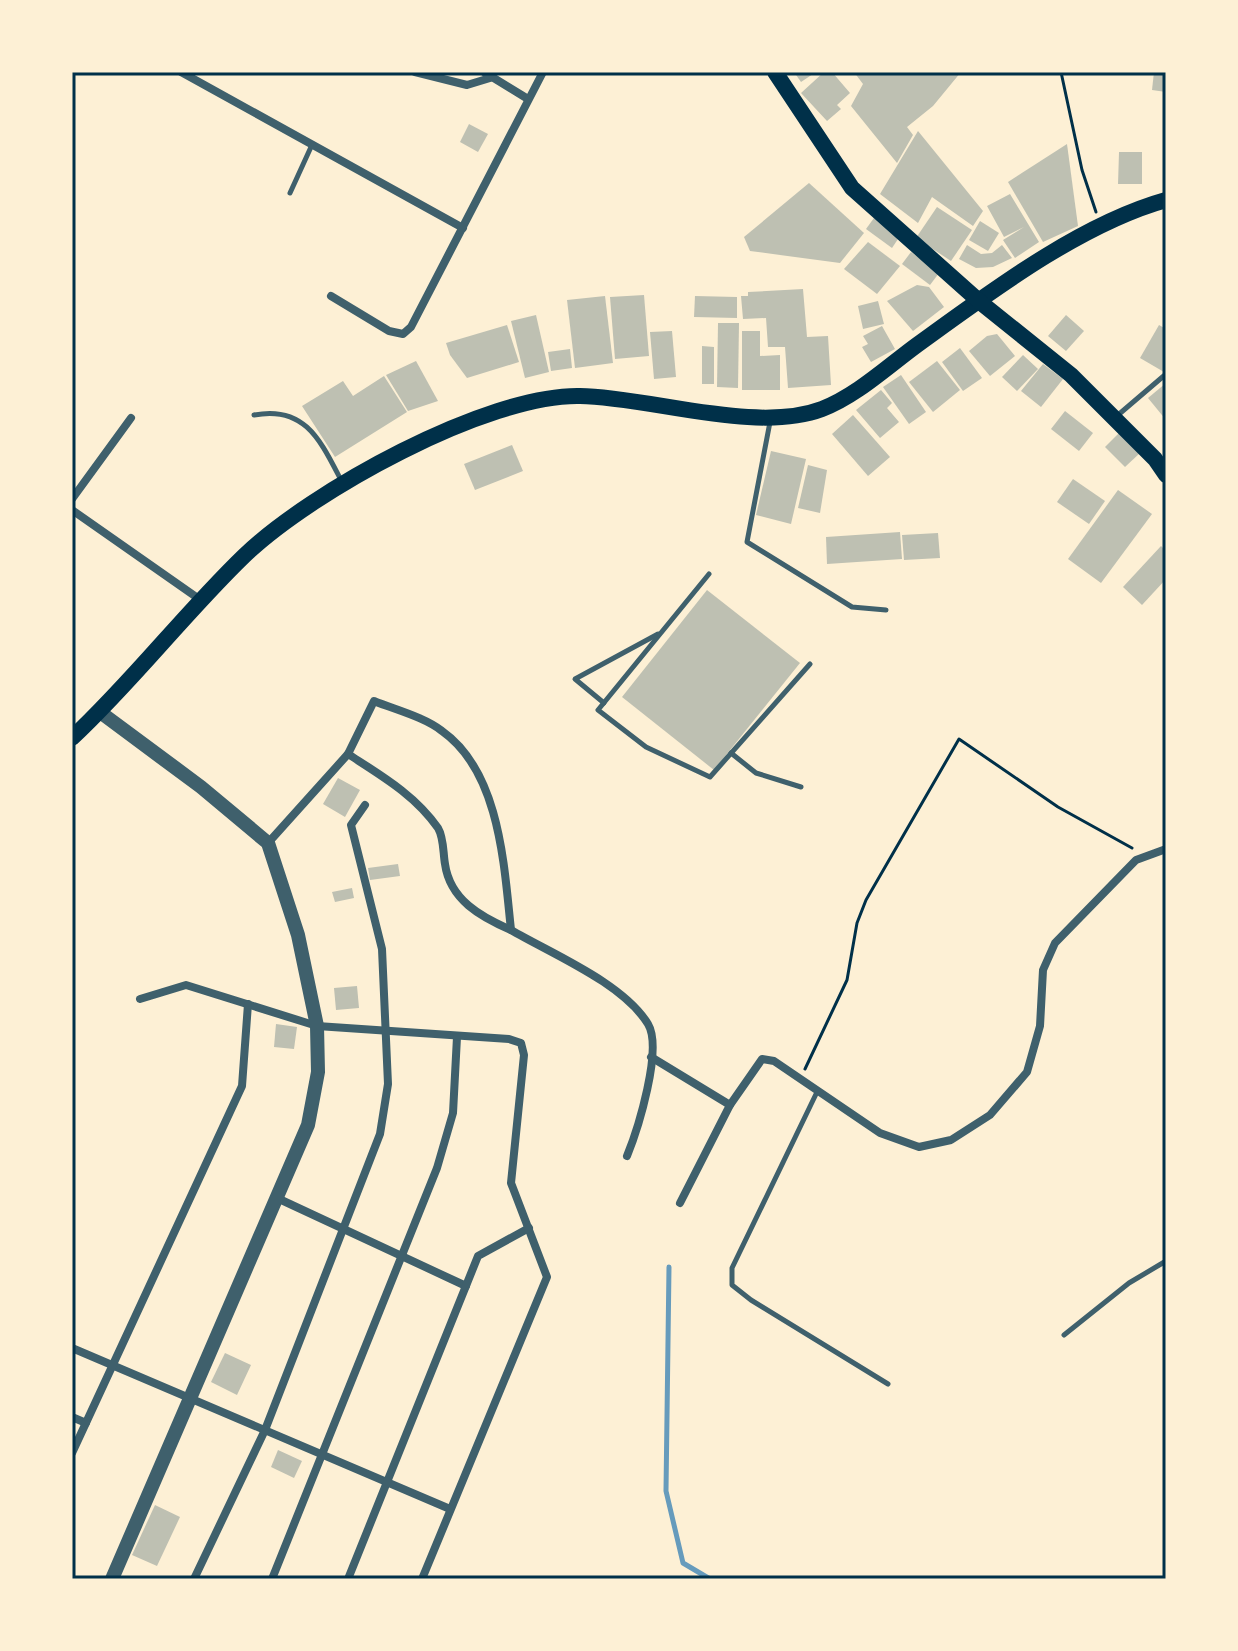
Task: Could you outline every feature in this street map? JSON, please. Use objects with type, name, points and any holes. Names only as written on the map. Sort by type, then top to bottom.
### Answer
[{"type":"main road","points":[[775,72],[852,188],[980,302],[1071,375],[1116,417],[1166,475]]},
{"type":"main road","points":[[72,738],[100,712],[245,555],[299,513],[420,441],[492,412],[534,401],[579,396],[771,417],[807,415],[827,407],[980,302],[1101,227],[1166,200]]},
{"type":"street","points":[[181,72],[311,147],[463,228]]},
{"type":"street","points":[[415,72],[467,85],[487,75],[528,99]]},
{"type":"street","points":[[331,296],[389,331],[403,334],[411,327],[543,72]]},
{"type":"street","points":[[72,499],[131,418]]},
{"type":"street","points":[[72,510],[202,601]]},
{"type":"street","points":[[268,843],[348,754],[374,701],[442,730],[475,763],[505,871],[511,930]]},
{"type":"street","points":[[100,712],[201,787],[268,843],[298,935],[317,1026],[318,1072],[308,1125],[112,1579]]},
{"type":"street","points":[[348,754],[414,798],[440,832],[446,871],[456,892],[477,916],[511,930],[621,994],[650,1026],[652,1069],[627,1156]]},
{"type":"street","points":[[194,1579],[265,1430],[380,1134],[388,1084],[382,949],[351,825],[365,805]]},
{"type":"street","points":[[680,1203],[730,1105],[762,1059],[774,1061],[880,1133],[919,1147],[951,1140],[990,1115],[1027,1072],[1040,1026],[1043,970],[1055,943],[1136,860],[1166,849]]},
{"type":"street","points":[[140,999],[186,985],[317,1026],[509,1039],[521,1043],[524,1055],[511,1183],[547,1277],[422,1579]]},
{"type":"street","points":[[72,1453],[242,1086],[248,1004]]},
{"type":"street","points":[[272,1579],[403,1256],[453,1113],[457,1037]]},
{"type":"street","points":[[651,1057],[730,1105]]},
{"type":"street","points":[[277,1198],[466,1286]]},
{"type":"street","points":[[348,1579],[384,1481],[478,1256],[529,1228]]},
{"type":"street","points":[[72,1348],[450,1509]]},
{"type":"street","points":[[72,1417],[86,1423]]},
{"type":"lane","points":[[290,193],[311,147]]},
{"type":"lane","points":[[1116,417],[1166,374]]},
{"type":"lane","points":[[254,415],[283,413],[313,431],[344,486]]},
{"type":"lane","points":[[771,417],[747,542],[852,607],[886,610]]},
{"type":"lane","points":[[709,574],[598,710],[646,747],[710,777],[810,664]]},
{"type":"lane","points":[[604,703],[575,679],[662,631]]},
{"type":"lane","points":[[731,753],[756,773],[801,787]]},
{"type":"lane","points":[[817,1092],[732,1268],[732,1285],[888,1384]]},
{"type":"lane","points":[[1064,1335],[1129,1283],[1166,1261]]},
{"type":"path","points":[[1061,72],[1082,170],[1101,227]]},
{"type":"path","points":[[799,1080],[847,980],[857,923],[866,900],[959,739],[1058,807],[1146,856]]},
{"type":"building","points":[[794,72],[816,72],[801,82]]},
{"type":"building","points":[[824,72],[832,72],[850,93],[837,105],[841,109],[827,121],[801,93]]},
{"type":"building","points":[[854,72],[961,72],[933,106],[907,127],[913,135],[897,163],[851,106],[863,84]]},
{"type":"building","points":[[1154,72],[1166,72],[1166,92],[1152,90]]},
{"type":"building","points":[[469,124],[488,134],[478,152],[460,142]]},
{"type":"building","points":[[918,131],[983,211],[973,226],[932,197],[918,223],[880,194]]},
{"type":"building","points":[[1067,144],[1078,226],[1043,242],[1008,182]]},
{"type":"building","points":[[1119,152],[1142,152],[1142,184],[1118,184]]},
{"type":"building","points":[[809,183],[864,233],[840,263],[750,251],[744,237]]},
{"type":"building","points":[[1010,194],[1039,242],[1015,258],[1003,240],[1024,227],[1004,237],[987,206]]},
{"type":"building","points":[[937,207],[972,230],[951,261],[916,238]]},
{"type":"building","points":[[874,218],[900,236],[892,248],[866,229]]},
{"type":"building","points":[[980,221],[999,233],[988,251],[969,240]]},
{"type":"building","points":[[868,242],[900,266],[877,294],[844,269]]},
{"type":"building","points":[[967,245],[981,254],[992,253],[1002,245],[1012,258],[993,267],[976,268],[959,259]]},
{"type":"building","points":[[911,252],[939,273],[930,285],[902,264]]},
{"type":"building","points":[[917,285],[929,287],[944,307],[913,331],[887,301]]},
{"type":"building","points":[[803,289],[807,337],[828,336],[831,385],[788,388],[785,347],[768,347],[766,318],[743,319],[741,296],[748,296],[748,292]]},
{"type":"building","points":[[644,295],[649,356],[615,359],[610,297]]},
{"type":"building","points":[[605,296],[613,363],[575,368],[567,300]]},
{"type":"building","points":[[695,296],[737,297],[737,318],[694,317]]},
{"type":"building","points":[[878,301],[884,324],[863,329],[858,306]]},
{"type":"building","points":[[536,315],[549,372],[525,378],[511,321]]},
{"type":"building","points":[[1066,315],[1084,331],[1066,351],[1048,336]]},
{"type":"building","points":[[718,323],[739,323],[738,388],[717,387]]},
{"type":"building","points":[[507,325],[519,362],[467,378],[450,355],[446,343]]},
{"type":"building","points":[[1159,325],[1166,329],[1164,372],[1140,358]]},
{"type":"building","points":[[882,326],[895,349],[871,362],[862,347],[868,344],[863,336]]},
{"type":"building","points":[[672,331],[676,377],[654,379],[650,332]]},
{"type":"building","points":[[742,331],[760,331],[760,356],[780,355],[780,390],[742,390]]},
{"type":"building","points":[[997,334],[1015,356],[990,376],[969,351],[987,336]]},
{"type":"building","points":[[702,346],[714,347],[714,384],[702,384]]},
{"type":"building","points":[[960,348],[982,378],[963,391],[942,362]]},
{"type":"building","points":[[570,349],[572,368],[551,371],[548,352]]},
{"type":"building","points":[[1023,355],[1038,369],[1017,391],[1002,377]]},
{"type":"building","points":[[416,361],[438,401],[408,411],[386,375]]},
{"type":"building","points":[[937,361],[960,390],[933,412],[909,382]]},
{"type":"building","points":[[1043,364],[1063,379],[1041,407],[1021,391]]},
{"type":"building","points":[[901,375],[926,412],[909,424],[883,387]]},
{"type":"building","points":[[384,376],[407,412],[335,457],[302,406],[343,381],[353,396]]},
{"type":"building","points":[[1166,383],[1166,420],[1148,398]]},
{"type":"building","points":[[881,390],[892,403],[887,408],[899,422],[880,438],[856,410]]},
{"type":"building","points":[[1065,411],[1093,433],[1079,451],[1051,429]]},
{"type":"building","points":[[853,415],[890,457],[868,476],[832,434]]},
{"type":"building","points":[[1120,432],[1141,452],[1125,467],[1105,447]]},
{"type":"building","points":[[512,445],[523,471],[475,490],[464,464]]},
{"type":"building","points":[[771,451],[806,459],[791,524],[756,515]]},
{"type":"building","points":[[808,465],[827,470],[820,513],[798,508]]},
{"type":"building","points":[[1073,479],[1105,501],[1089,524],[1057,502]]},
{"type":"building","points":[[1118,490],[1152,514],[1101,583],[1068,559]]},
{"type":"building","points":[[900,532],[902,559],[827,564],[826,537]]},
{"type":"building","points":[[938,533],[940,558],[904,560],[902,535]]},
{"type":"building","points":[[1161,546],[1166,551],[1166,579],[1142,605],[1123,587]]},
{"type":"building","points":[[707,590],[800,663],[714,770],[622,697]]},
{"type":"building","points":[[338,778],[360,790],[345,817],[323,804]]},
{"type":"building","points":[[398,864],[400,876],[370,880],[368,868]]},
{"type":"building","points":[[352,888],[354,898],[335,902],[332,892]]},
{"type":"building","points":[[357,986],[359,1008],[336,1010],[334,988]]},
{"type":"building","points":[[276,1024],[297,1027],[294,1049],[274,1047]]},
{"type":"building","points":[[225,1353],[251,1365],[237,1395],[211,1382]]},
{"type":"building","points":[[278,1450],[302,1461],[294,1478],[271,1467]]},
{"type":"building","points":[[155,1505],[180,1517],[157,1566],[132,1555]]},
{"type":"waterway","points":[[669,1267],[666,1491],[683,1563],[710,1579]]}]
